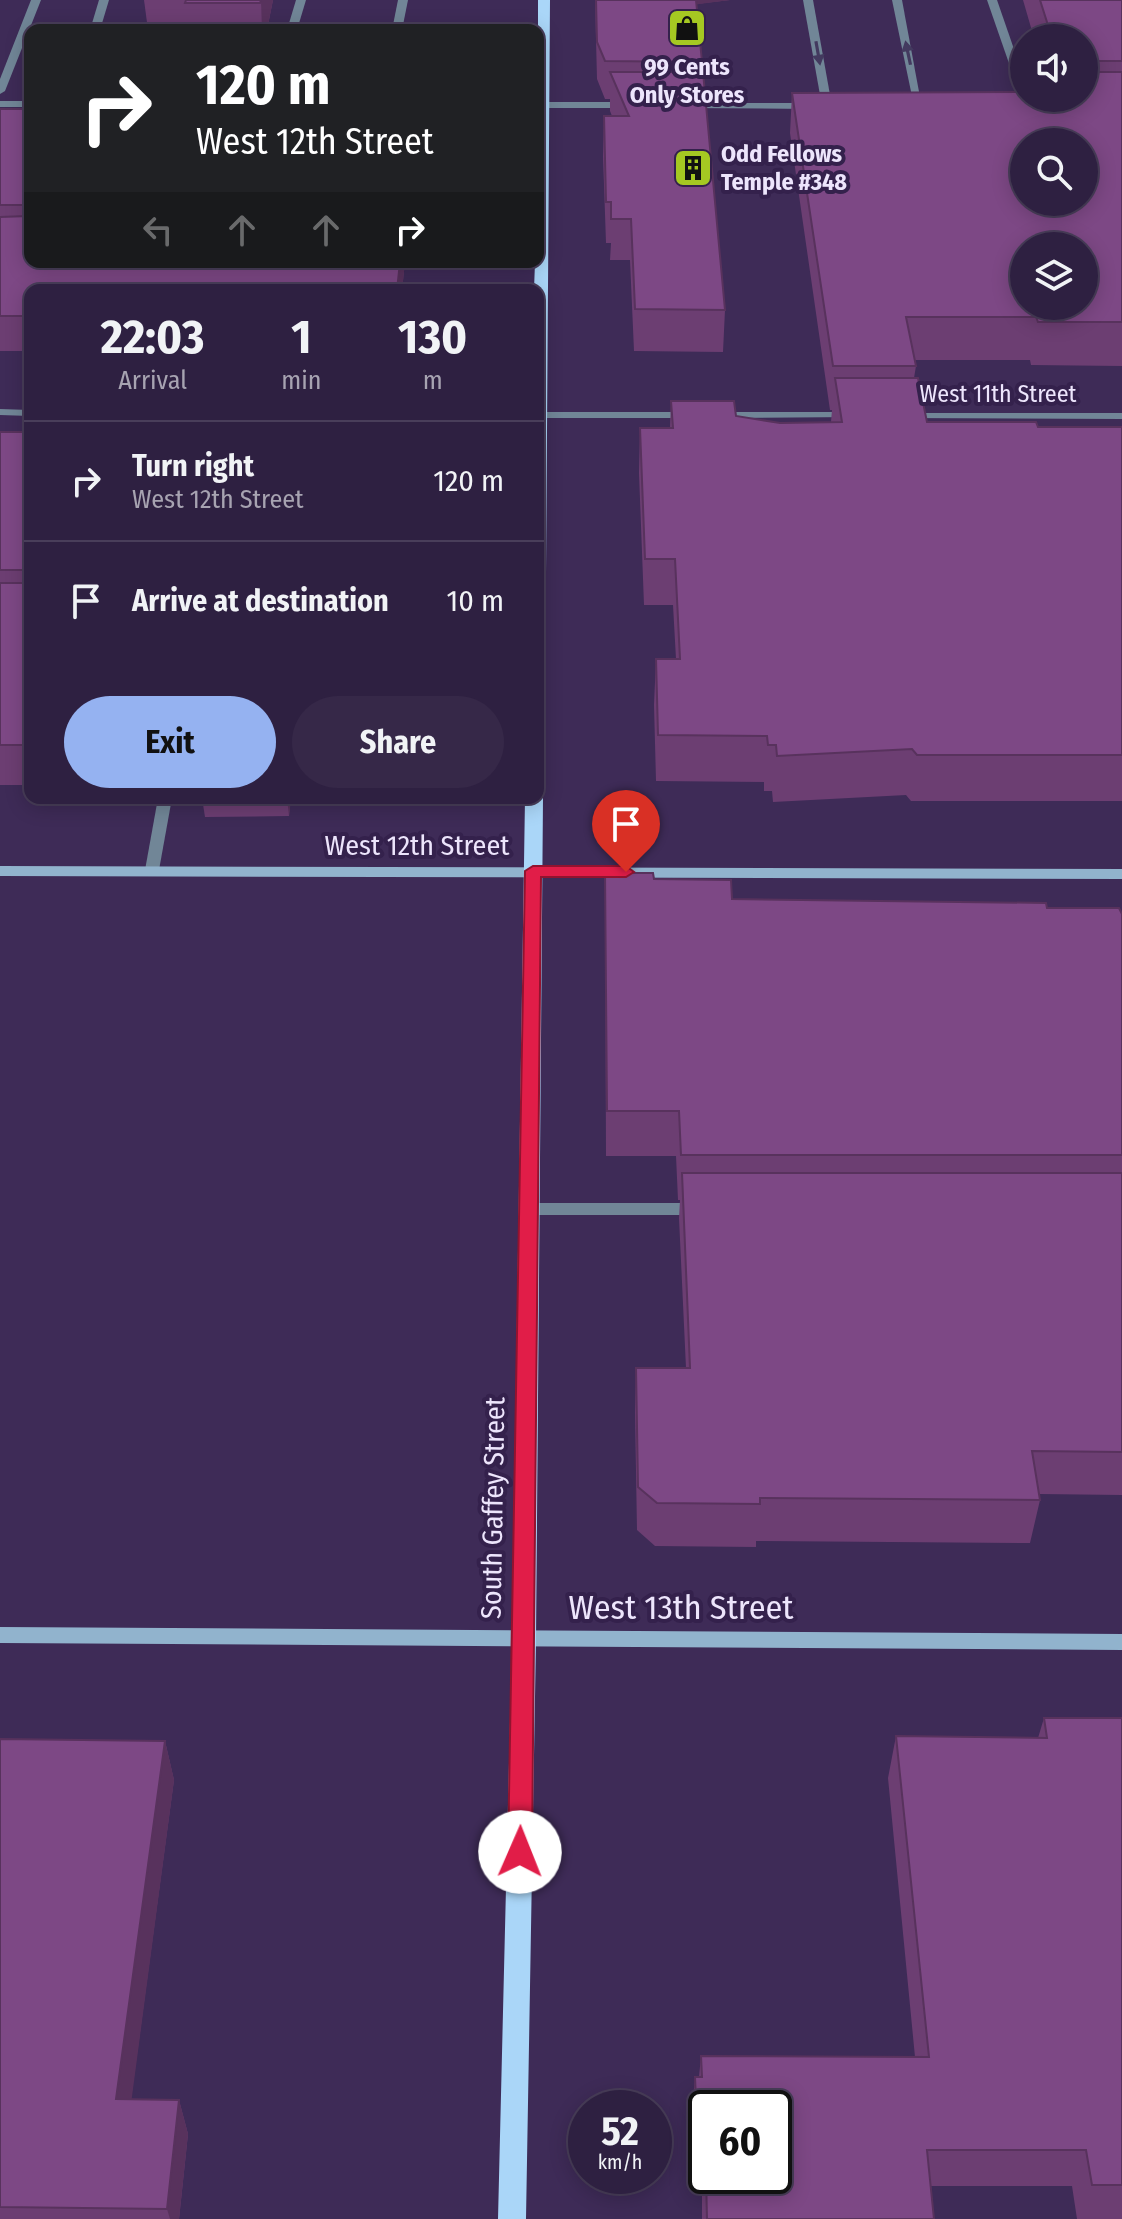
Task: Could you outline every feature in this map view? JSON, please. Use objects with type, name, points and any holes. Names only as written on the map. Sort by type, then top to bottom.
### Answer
[{"type":"main road","points":[[543,24],[544,0]]},
{"type":"main road","name":"South Gaffey Street","points":[[512,2219],[524,1639],[534,804]]},
{"type":"street","points":[[27,24],[36,0]]},
{"type":"street","points":[[97,24],[104,0]]},
{"type":"street","points":[[294,24],[301,0]]},
{"type":"street","points":[[398,24],[403,0]]},
{"type":"street","points":[[808,0],[827,106]]},
{"type":"street","points":[[897,0],[919,106]]},
{"type":"street","points":[[992,0],[1010,52]]},
{"type":"street","points":[[0,91],[24,30]]},
{"type":"street","points":[[0,104],[24,104]]},
{"type":"street","points":[[544,105],[637,105]]},
{"type":"street","points":[[669,105],[842,106]]},
{"type":"street","points":[[904,106],[935,106]]},
{"type":"street","points":[[0,412],[24,413]]},
{"type":"street","points":[[544,415],[871,415]]},
{"type":"street","name":"West 11th Street","points":[[886,415],[1122,416]]},
{"type":"street","points":[[152,870],[164,804]]},
{"type":"street","name":"West 12th Street","points":[[0,871],[1122,874]]},
{"type":"street","points":[[528,1209],[716,1209]]},
{"type":"street","name":"West 13th Street","points":[[0,1635],[1122,1642]]},
{"type":"building","points":[[186,0],[261,0],[260,3],[185,3]]},
{"type":"building","points":[[596,0],[696,0],[702,62],[605,61],[597,42]]},
{"type":"building","points":[[1040,0],[1122,0],[1122,61],[1098,61],[1098,24],[1048,24]]},
{"type":"building","points":[[610,72],[703,72],[725,310],[635,309],[631,219],[611,219],[611,202],[606,202],[604,116],[629,116]]},
{"type":"building","points":[[1098,72],[1122,72],[1122,322],[1037,320],[1098,320],[1098,232],[1010,232],[1010,317],[906,317],[916,366],[833,366],[792,93],[1010,92],[1010,112],[1098,112]]},
{"type":"building","points":[[0,109],[24,109],[24,205],[0,205]]},
{"type":"building","points":[[24,216],[24,268],[399,268],[398,284],[24,284],[24,316],[0,316],[0,217]]},
{"type":"building","points":[[835,378],[918,378],[927,422],[1036,422],[1038,427],[1122,427],[1122,755],[917,755],[912,749],[777,756],[776,745],[768,745],[767,736],[658,735],[656,659],[680,659],[675,559],[645,559],[640,428],[673,428],[671,401],[734,401],[736,416],[780,423],[842,422]]},
{"type":"building","points":[[0,432],[24,432],[24,570],[0,570]]},
{"type":"building","points":[[0,583],[23,583],[24,745],[0,745]]},
{"type":"building","points":[[605,873],[653,873],[654,879],[731,880],[732,899],[1046,903],[1047,908],[1119,908],[1122,914],[1122,1155],[681,1155],[679,1111],[607,1111]]},
{"type":"building","points":[[682,1173],[1122,1173],[1122,1452],[1032,1451],[1040,1500],[760,1498],[760,1504],[657,1503],[638,1487],[636,1368],[690,1368]]},
{"type":"building","points":[[1044,1718],[1122,1718],[1122,2185],[1092,2185],[1086,2150],[927,2150],[934,2219],[707,2219],[706,2194],[792,2194],[792,2090],[696,2090],[695,2077],[702,2077],[701,2056],[929,2057],[896,1736],[1047,1738]]},
{"type":"building","points":[[0,1739],[165,1741],[116,2099],[179,2100],[167,2209],[0,2207]]},
{"type":"place","name":"99 Cents Only Stores","points":[[687,28]]},
{"type":"place","name":"Odd Fellows Temple #348","points":[[693,168]]},
{"type":"route","points":[[520,1852],[533,871],[626,872]]}]
